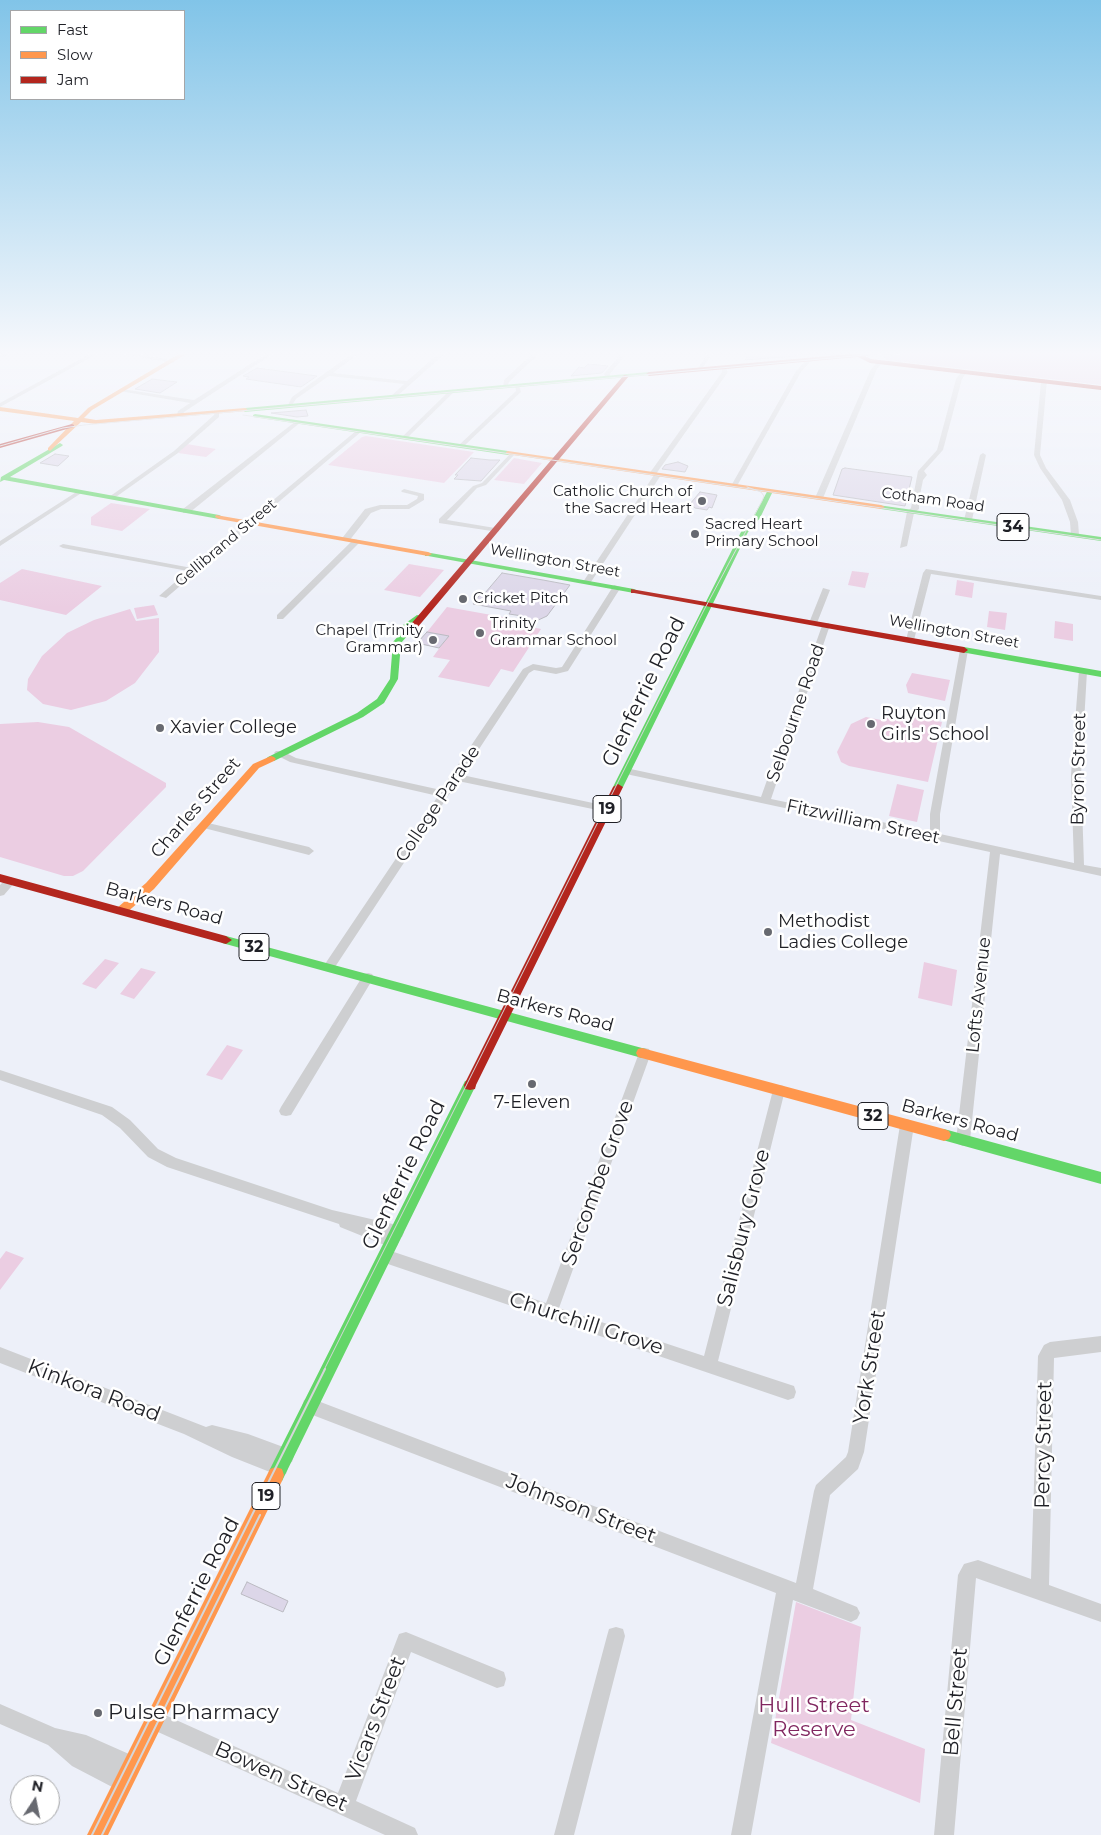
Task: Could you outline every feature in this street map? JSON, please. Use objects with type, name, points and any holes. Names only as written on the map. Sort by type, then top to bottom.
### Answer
[{"type":"main road","points":[[0,446],[28,438]]},
{"type":"main road","points":[[2,479],[50,449],[63,438]]},
{"type":"main road","name":"Cotham Road","points":[[404,438],[1101,539]]},
{"type":"main road","name":"Charles Street","points":[[121,911],[150,886],[256,766],[279,753],[360,715],[381,701],[394,679],[396,648],[410,635],[420,617],[573,438]]},
{"type":"main road","name":"Wellington Street","points":[[2,479],[469,560],[587,578],[617,587],[1101,674]]},
{"type":"main road","name":"Glenferrie Road","points":[[97,1835],[745,532],[756,518],[766,491]]},
{"type":"main road","name":"Barkers Road","points":[[6,879],[1101,1178]]},
{"type":"main road","name":"Charles Street","points":[[140,916],[140,902],[150,886]]},
{"type":"street","points":[[111,498],[171,455],[191,438]]},
{"type":"street","points":[[186,511],[278,438]]},
{"type":"street","name":"Gellibrand Street","points":[[162,596],[351,438]]},
{"type":"street","points":[[461,446],[470,438]]},
{"type":"street","points":[[587,578],[655,474],[675,438]]},
{"type":"street","points":[[734,486],[761,438]]},
{"type":"street","points":[[820,498],[845,438]]},
{"type":"street","points":[[903,546],[920,480],[926,467],[941,447],[943,438]]},
{"type":"street","points":[[1039,438],[1037,455],[1066,500],[1074,522],[1075,535]]},
{"type":"street","points":[[495,530],[442,521],[475,487],[484,484],[512,454]]},
{"type":"street","points":[[968,520],[982,456]]},
{"type":"street","points":[[280,617],[351,540],[368,511],[380,507],[408,508],[420,500],[422,495],[404,491]]},
{"type":"street","points":[[0,544],[80,492]]},
{"type":"street","points":[[63,546],[193,570]]},
{"type":"street","points":[[910,640],[927,573],[929,572],[1101,598]]},
{"type":"street","name":"College Parade","points":[[330,967],[527,670],[536,667],[562,671],[617,587]]},
{"type":"street","points":[[813,622],[826,590]]},
{"type":"street","name":"Selbourne Road","points":[[765,800],[826,625]]},
{"type":"street","points":[[931,836],[964,650]]},
{"type":"street","name":"Byron Street","points":[[1079,867],[1076,775],[1083,671]]},
{"type":"street","points":[[279,753],[293,760],[444,794]]},
{"type":"street","name":"Fitzwilliam Street","points":[[626,771],[1101,872]]},
{"type":"street","points":[[456,776],[607,809]]},
{"type":"street","points":[[204,825],[309,851]]},
{"type":"street","name":"Lofts Avenue","points":[[964,1140],[995,850]]},
{"type":"street","points":[[0,892],[6,879]]},
{"type":"street","points":[[286,1111],[368,977]]},
{"type":"street","name":"Sercombe Grove","points":[[550,1312],[645,1054]]},
{"type":"street","points":[[0,1075],[107,1111],[125,1124],[153,1153],[172,1163],[394,1237]]},
{"type":"street","name":"Salisbury Grove","points":[[709,1365],[779,1090]]},
{"type":"street","name":"York Street","points":[[741,1835],[794,1591],[822,1491],[852,1463],[856,1452],[907,1125]]},
{"type":"street","name":"Churchill Grove","points":[[384,1256],[788,1392]]},
{"type":"street","name":"Percy Street","points":[[1040,1591],[1046,1356],[1050,1350],[1101,1344]]},
{"type":"street","name":"Kinkora Road","points":[[0,1355],[188,1427],[238,1451],[283,1462]]},
{"type":"street","name":"Johnson Street","points":[[310,1406],[851,1613]]},
{"type":"street","name":"Bell Street","points":[[944,1835],[967,1575],[970,1570],[978,1569],[1040,1591]]},
{"type":"street","points":[[1040,1591],[1101,1613]]},
{"type":"street","points":[[564,1835],[616,1636]]},
{"type":"street","name":"Vicars Street","points":[[344,1805],[406,1641],[497,1679]]},
{"type":"street","points":[[0,1714],[54,1738],[79,1758],[127,1774]]},
{"type":"street","name":"Bowen Street","points":[[154,1720],[408,1835]]},
{"type":"green space","points":[[361,438],[377,438],[474,452],[444,483],[328,465]]},
{"type":"green space","points":[[187,444],[216,449],[206,457],[178,453]]},
{"type":"green space","points":[[514,458],[542,463],[524,484],[494,480]]},
{"type":"green space","points":[[111,503],[150,509],[122,531],[91,525],[91,517]]},
{"type":"green space","points":[[409,564],[444,570],[420,597],[384,590]]},
{"type":"green space","points":[[22,569],[102,586],[66,615],[0,600],[0,583]]},
{"type":"green space","points":[[852,571],[869,573],[865,588],[848,585]]},
{"type":"green space","points":[[957,580],[974,583],[972,598],[955,595]]},
{"type":"green space","points":[[154,605],[158,615],[137,619],[134,608]]},
{"type":"green space","points":[[447,607],[525,621],[522,625],[541,629],[513,672],[501,669],[489,687],[438,677],[450,660],[433,657],[448,636],[427,632]]},
{"type":"green space","points":[[130,609],[136,621],[159,618],[159,652],[135,683],[106,701],[71,710],[43,704],[27,690],[28,679],[42,656],[67,633],[94,620]]},
{"type":"green space","points":[[989,611],[1007,613],[1005,630],[987,627]]},
{"type":"green space","points":[[1055,621],[1073,624],[1073,641],[1054,638]]},
{"type":"green space","points":[[912,673],[950,680],[945,701],[908,693],[906,685]]},
{"type":"green space","points":[[866,717],[881,720],[889,717],[906,720],[918,717],[942,722],[928,782],[849,766],[841,762],[837,752],[851,724]]},
{"type":"green space","points":[[38,722],[69,727],[166,783],[166,787],[83,871],[73,876],[64,876],[0,857],[0,724]]},
{"type":"green space","points":[[897,784],[924,790],[917,822],[889,816]]},
{"type":"green space","points":[[105,959],[119,963],[96,989],[82,984]]},
{"type":"green space","points":[[924,962],[957,970],[952,1006],[918,998]]},
{"type":"green space","points":[[141,968],[156,972],[134,999],[120,994]]},
{"type":"green space","points":[[227,1045],[243,1050],[222,1080],[206,1075]]},
{"type":"green space","points":[[6,1251],[24,1258],[0,1290],[0,1259]]},
{"type":"green space","name":"Hull Street Reserve","points":[[796,1602],[861,1627],[851,1720],[925,1749],[920,1803],[771,1743]]},
{"type":"building","points":[[55,454],[69,456],[58,466],[40,463]]},
{"type":"building","points":[[471,458],[500,460],[481,481],[454,479],[458,475],[455,475]]},
{"type":"building","points":[[678,462],[688,466],[685,472],[662,469],[665,465]]},
{"type":"building","points":[[842,469],[912,477],[905,506],[833,495]]},
{"type":"building","name":"Catholic Church of the Sacred Heart","points":[[700,492],[717,495],[712,508],[709,507],[707,510],[695,508],[690,504]]},
{"type":"building","points":[[502,573],[570,585],[547,616],[534,622],[525,620],[522,616],[509,614],[511,611],[473,604],[482,592],[485,593]]},
{"type":"building","name":"Chapel (Trinity Grammar)","points":[[427,632],[449,636],[439,648],[417,643]]},
{"type":"building","points":[[247,1582],[288,1601],[283,1612],[241,1594]]},
{"type":"tram line","points":[[0,446],[29,438]]},
{"type":"tram line","points":[[398,438],[754,489]]},
{"type":"tram line","points":[[747,487],[754,489]]},
{"type":"tram line","points":[[324,1370],[704,610],[762,501],[764,496],[761,492],[754,489]]},
{"type":"tram line","points":[[754,489],[1101,540]]},
{"type":"tram line","points":[[92,1835],[325,1369]]},
{"type":"tram line","points":[[102,1835],[260,1515]]},
{"type":"traffic: fast","points":[[403,438],[508,453]]},
{"type":"traffic: fast","points":[[0,480],[60,445]]},
{"type":"traffic: fast","points":[[3,478],[219,517]]},
{"type":"traffic: fast","points":[[618,787],[745,532],[756,518],[770,491]]},
{"type":"traffic: fast","points":[[881,507],[1101,539]]},
{"type":"traffic: fast","points":[[428,554],[634,591]]},
{"type":"traffic: fast","points":[[271,759],[360,715],[381,701],[394,679],[397,642],[404,635],[406,627],[420,617]]},
{"type":"traffic: fast","points":[[964,650],[1101,674]]},
{"type":"traffic: fast","points":[[226,940],[642,1053]]},
{"type":"traffic: fast","points":[[276,1475],[470,1085]]},
{"type":"traffic: fast","points":[[944,1135],[1101,1178]]},
{"type":"traffic: slow","points":[[50,449],[61,438]]},
{"type":"traffic: slow","points":[[508,453],[881,507]]},
{"type":"traffic: slow","points":[[219,517],[428,554]]},
{"type":"traffic: slow","points":[[121,911],[150,886],[256,766],[271,759]]},
{"type":"traffic: slow","points":[[642,1053],[944,1135]]},
{"type":"traffic: slow","points":[[97,1835],[276,1475]]},
{"type":"traffic: jam","points":[[0,446],[30,438]]},
{"type":"traffic: jam","points":[[414,626],[574,438]]},
{"type":"traffic: jam","points":[[634,591],[964,650]]},
{"type":"traffic: jam","points":[[470,1085],[618,787]]},
{"type":"traffic: jam","points":[[0,878],[226,940]]},
{"type":"place","name":"Catholic Church of the Sacred Heart","points":[[702,501]]},
{"type":"place","name":"Sacred Heart Primary School","points":[[695,534]]},
{"type":"place","name":"Cricket Pitch","points":[[463,599]]},
{"type":"place","name":"Trinity Grammar School","points":[[480,633]]},
{"type":"place","name":"Chapel (Trinity Grammar)","points":[[433,640]]},
{"type":"place","name":"Ruyton Girls' School","points":[[871,724]]},
{"type":"place","name":"Xavier College","points":[[160,728]]},
{"type":"place","name":"Methodist Ladies College","points":[[768,932]]},
{"type":"place","name":"7-Eleven","points":[[532,1084]]},
{"type":"place","name":"Pulse Pharmacy","points":[[98,1713]]}]
